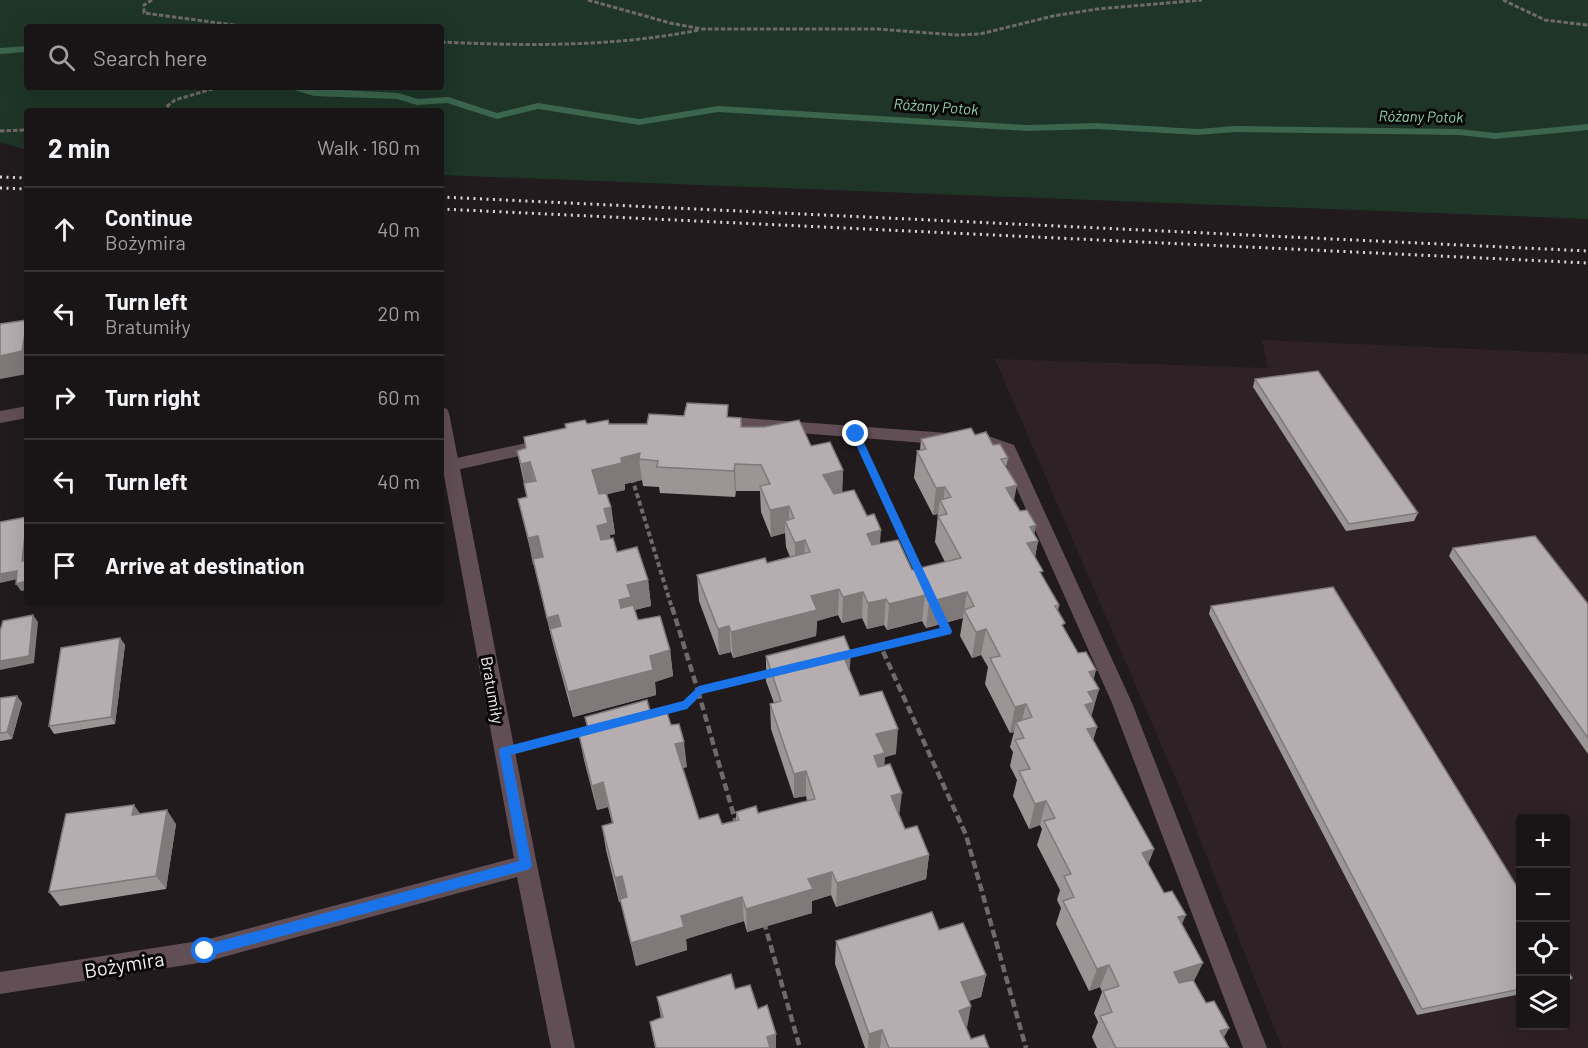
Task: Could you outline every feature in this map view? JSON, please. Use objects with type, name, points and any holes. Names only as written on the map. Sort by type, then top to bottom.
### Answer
[{"type":"street","points":[[0,417],[24,413]]},
{"type":"street","points":[[700,421],[988,442],[1008,448],[1122,704],[1255,1048]]},
{"type":"street","name":"Bratumiły","points":[[444,425],[504,752],[563,1048]]},
{"type":"street","points":[[452,465],[562,441]]},
{"type":"street","name":"Bożymira","points":[[0,983],[205,951],[526,865]]},
{"type":"path","points":[[152,0],[144,5],[144,13],[226,24]]},
{"type":"path","points":[[588,0],[670,23],[702,29],[877,29],[980,34],[1053,16],[1097,9],[1202,0]]},
{"type":"path","points":[[1503,0],[1545,20],[1588,25]]},
{"type":"path","points":[[444,42],[516,47],[614,42],[670,37],[702,29]]},
{"type":"path","points":[[167,108],[175,99],[208,90]]},
{"type":"path","points":[[0,131],[24,130]]},
{"type":"path","points":[[856,434],[922,579]]},
{"type":"path","points":[[631,475],[699,691],[737,827]]},
{"type":"path","points":[[835,658],[947,631],[937,610]]},
{"type":"path","points":[[881,647],[966,835],[1026,1048]]},
{"type":"path","points":[[653,713],[687,705],[699,691],[778,672]]},
{"type":"path","points":[[504,752],[596,728]]},
{"type":"path","points":[[763,918],[800,1048]]},
{"type":"shaded area","points":[[1262,340],[1588,354],[1588,1048],[1282,1048],[1181,791],[995,359],[1268,368]]},
{"type":"green space","points":[[0,0],[1588,0],[1588,219],[444,175],[444,108],[24,108],[24,149],[0,142]]},
{"type":"building","points":[[24,320],[22,351],[0,356],[0,324]]},
{"type":"building","points":[[1318,371],[1418,513],[1349,524],[1255,379]]},
{"type":"building","points":[[687,403],[728,405],[727,417],[741,418],[741,427],[764,427],[799,420],[811,446],[830,442],[843,470],[823,475],[834,494],[854,490],[867,516],[874,514],[881,530],[867,534],[872,545],[898,540],[912,570],[961,558],[938,516],[947,514],[940,500],[951,497],[945,487],[936,488],[917,451],[926,449],[921,439],[971,428],[975,435],[986,432],[993,445],[1000,444],[1008,458],[1001,459],[1017,485],[1006,488],[1020,511],[1027,510],[1036,525],[1030,527],[1038,541],[1027,543],[1059,605],[1055,606],[1065,623],[1062,625],[1078,653],[1086,652],[1096,670],[1089,672],[1099,689],[1088,692],[1094,702],[1085,705],[1097,727],[1087,729],[1154,849],[1142,853],[1164,893],[1172,891],[1186,915],[1178,917],[1203,963],[1174,972],[1179,983],[1193,980],[1206,1003],[1214,1001],[1229,1028],[1220,1031],[1229,1048],[1116,1048],[1100,1016],[1112,1012],[1103,991],[1119,986],[1109,965],[1097,969],[1063,901],[1074,897],[1064,876],[1071,874],[1044,821],[1055,818],[1046,801],[1035,804],[1019,771],[1030,769],[1015,740],[1024,738],[1016,722],[1032,717],[1026,704],[1015,707],[990,658],[1000,656],[986,629],[976,632],[964,610],[974,606],[967,592],[929,602],[925,595],[889,604],[886,599],[868,603],[863,592],[843,597],[839,589],[811,596],[817,610],[731,632],[729,626],[718,629],[697,575],[765,558],[767,563],[810,552],[805,540],[795,543],[785,521],[794,518],[789,506],[770,510],[760,486],[770,484],[761,465],[735,464],[734,471],[657,467],[658,461],[639,459],[640,453],[621,458],[622,463],[592,470],[599,494],[606,493],[611,507],[604,509],[608,523],[597,526],[601,540],[613,538],[617,552],[637,547],[648,580],[627,585],[631,597],[619,600],[621,608],[633,605],[638,620],[660,616],[670,650],[650,656],[653,670],[568,692],[550,629],[561,626],[558,615],[547,618],[533,559],[543,557],[538,536],[528,538],[518,499],[527,497],[524,483],[536,481],[530,462],[521,464],[517,451],[526,448],[524,437],[566,428],[565,424],[585,420],[587,424],[608,420],[609,424],[647,424],[649,414],[684,416]]},
{"type":"building","points":[[24,518],[22,561],[24,561],[24,582],[16,584],[17,571],[0,574],[0,522]]},
{"type":"building","points":[[1535,536],[1588,604],[1588,738],[1453,548]]},
{"type":"building","points":[[1333,587],[1516,885],[1516,990],[1422,1009],[1211,606]]},
{"type":"building","points":[[33,615],[29,656],[0,661],[0,631],[3,621]]},
{"type":"building","points":[[844,636],[851,653],[843,655],[860,696],[882,691],[898,729],[876,734],[885,753],[874,756],[878,767],[890,764],[902,793],[891,796],[905,829],[917,826],[929,855],[837,883],[832,872],[808,879],[813,889],[746,909],[742,897],[681,916],[684,927],[631,943],[620,899],[627,897],[622,876],[615,878],[602,826],[613,823],[603,782],[592,786],[579,735],[589,732],[585,717],[647,700],[650,711],[665,707],[671,725],[679,724],[684,742],[675,744],[699,819],[718,814],[722,824],[739,820],[736,812],[756,806],[758,813],[815,799],[806,771],[794,774],[770,704],[781,701],[766,656]]},
{"type":"building","points":[[120,638],[111,717],[49,726],[61,648]]},
{"type":"building","points":[[17,696],[7,732],[0,733],[0,698]]},
{"type":"building","points":[[134,805],[132,815],[167,810],[156,876],[49,892],[66,814]]},
{"type":"building","points":[[932,912],[939,930],[963,923],[986,975],[961,982],[971,1006],[959,1011],[971,1039],[984,1035],[989,1048],[889,1048],[882,1030],[869,1034],[836,941]]},
{"type":"building","points":[[731,974],[735,989],[750,985],[758,1009],[767,1005],[776,1034],[767,1037],[770,1048],[656,1048],[650,1022],[663,1017],[657,997]]},
{"type":"waterway","name":"Różany Potok","points":[[0,51],[24,49]]},
{"type":"waterway","name":"Różany Potok","points":[[302,90],[314,93],[398,96],[417,102],[448,100],[497,116],[538,106],[639,122],[718,109],[1028,128],[1096,126],[1198,132],[1235,129],[1459,132],[1495,136],[1588,127]]},
{"type":"railway","points":[[0,177],[24,178]]},
{"type":"railway","points":[[0,188],[24,189]]},
{"type":"railway","points":[[444,197],[1588,251]]},
{"type":"railway","points":[[444,209],[1588,263]]},
{"type":"route","points":[[205,951],[526,865],[504,752],[687,705],[699,691],[947,631],[856,434]]}]
